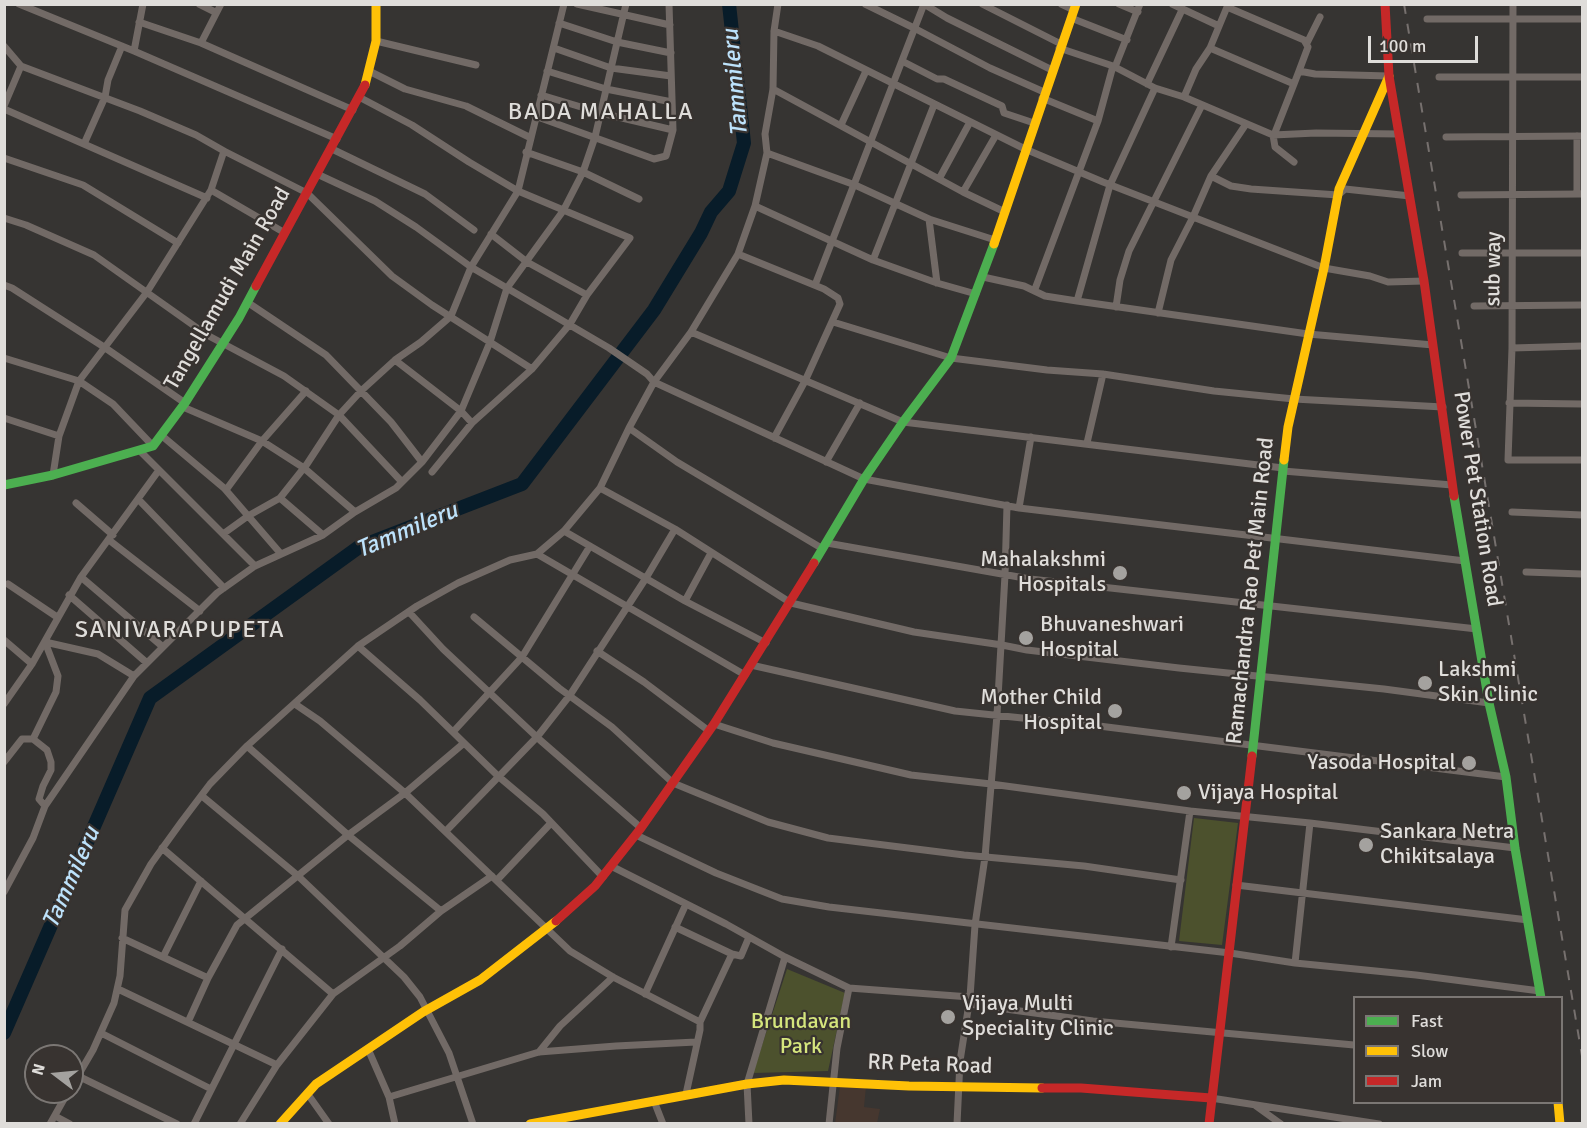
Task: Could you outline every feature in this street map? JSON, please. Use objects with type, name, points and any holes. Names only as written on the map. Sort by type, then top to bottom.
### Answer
[{"type":"street","points":[[19,4],[337,139]]},
{"type":"street","points":[[198,4],[215,12]]},
{"type":"street","points":[[201,43],[220,4]]},
{"type":"street","name":"Tangellamudi Main Road","points":[[153,446],[184,405],[248,302],[353,110],[369,71],[376,41],[376,4]]},
{"type":"street","points":[[222,534],[280,498],[304,468],[339,415],[361,391],[395,360],[421,342],[451,316],[471,267],[518,191],[564,4]]},
{"type":"street","points":[[578,4],[670,25]]},
{"type":"street","points":[[4,892],[33,838],[45,806],[134,676],[216,593],[255,566],[323,535],[355,512],[396,488],[422,462],[461,411],[490,342],[507,288],[563,211],[584,172],[601,113],[626,4]]},
{"type":"street","points":[[535,116],[654,159],[666,156],[673,130],[669,4]]},
{"type":"street","points":[[84,1066],[101,1033],[118,989],[125,910],[151,864],[210,784],[247,746],[358,646],[408,612],[458,583],[510,560],[537,554],[564,531],[600,488],[628,428],[654,382],[691,332],[738,254],[754,206],[767,153],[765,134],[773,89],[774,31],[778,4]]},
{"type":"street","points":[[865,4],[1098,121]]},
{"type":"street","points":[[814,285],[924,4],[947,18],[1052,70]]},
{"type":"street","points":[[982,4],[1060,46],[1114,67],[1155,88],[1184,97],[1273,135],[1400,134]]},
{"type":"street","points":[[1061,4],[1127,40]]},
{"type":"street","points":[[1035,289],[1098,121],[1114,67],[1139,8],[1119,4]]},
{"type":"street","points":[[1172,4],[1220,26]]},
{"type":"street","name":"Power Pet Station Road","points":[[1385,4],[1389,76],[1424,281],[1452,485],[1490,703],[1506,777],[1515,848],[1541,994]]},
{"type":"street","name":"sub way","points":[[1513,4],[1512,348],[1508,460],[1582,460]]},
{"type":"street","points":[[134,51],[142,5]]},
{"type":"street","points":[[1184,97],[1196,69],[1210,48],[1228,6],[1307,43]]},
{"type":"street","points":[[1147,84],[1182,9]]},
{"type":"street","points":[[280,1124],[316,1084],[426,1011],[480,980],[547,929],[595,886],[673,783],[766,643],[864,479],[951,358],[983,277],[1073,11]]},
{"type":"street","points":[[1294,162],[1275,147],[1273,135],[1308,47],[1307,43],[1320,17]]},
{"type":"street","points":[[1427,19],[1582,19]]},
{"type":"street","points":[[139,22],[201,43],[353,110]]},
{"type":"street","points":[[559,23],[617,42],[671,53]]},
{"type":"street","points":[[774,31],[818,46],[1025,149],[1110,185],[1324,268],[1370,276],[1388,282],[1424,281]]},
{"type":"street","points":[[376,41],[476,65]]},
{"type":"street","points":[[4,46],[21,66],[105,97],[196,135],[307,193],[392,276],[532,369]]},
{"type":"street","points":[[84,144],[105,97],[108,80],[122,46]]},
{"type":"street","points":[[554,48],[611,68],[671,76]]},
{"type":"street","points":[[1210,48],[1294,84]]},
{"type":"street","points":[[902,61],[937,80],[944,79],[1002,106],[1004,113],[1034,123]]},
{"type":"street","points":[[21,66],[4,108],[207,198]]},
{"type":"street","points":[[369,71],[405,89],[466,106],[530,137]]},
{"type":"street","points":[[547,71],[606,89],[672,102]]},
{"type":"street","points":[[841,124],[866,71]]},
{"type":"street","points":[[1299,71],[1315,74],[1389,76]]},
{"type":"street","name":"Ramachandra Rao Pet Main Road","points":[[1209,1124],[1254,746],[1288,427],[1338,195],[1362,134],[1389,76]]},
{"type":"street","points":[[1439,78],[1582,76]]},
{"type":"street","points":[[1077,302],[1110,185],[1155,88]]},
{"type":"street","points":[[773,89],[963,192],[1005,212]]},
{"type":"street","points":[[540,95],[601,113],[673,130]]},
{"type":"street","points":[[359,97],[412,125],[518,191],[630,238],[587,294],[570,324],[532,369],[472,423],[432,472]]},
{"type":"street","points":[[873,260],[934,105]]},
{"type":"street","points":[[1116,307],[1120,280],[1129,251],[1202,105]]},
{"type":"street","points":[[939,179],[970,122]]},
{"type":"street","points":[[1158,313],[1171,260],[1211,176],[1246,124]]},
{"type":"street","points":[[963,192],[996,135]]},
{"type":"street","points":[[1446,137],[1580,136],[1580,194],[1461,195]]},
{"type":"street","points":[[332,149],[425,194],[474,230]]},
{"type":"street","points":[[53,475],[59,436],[79,381],[147,292],[207,198],[224,151]]},
{"type":"street","points":[[526,152],[584,172],[639,199]]},
{"type":"street","points":[[767,153],[855,185],[929,219],[995,240]]},
{"type":"street","points":[[4,158],[83,184],[178,243]]},
{"type":"street","points":[[317,174],[375,201],[416,227],[471,267],[609,348],[647,374],[654,382],[864,479],[1019,508],[1465,561]]},
{"type":"street","points":[[1211,176],[1231,186],[1251,189],[1338,195],[1346,189],[1410,196]]},
{"type":"street","points":[[211,190],[285,233]]},
{"type":"street","points":[[754,206],[873,260],[976,294]]},
{"type":"street","points":[[4,218],[26,225],[94,255],[207,335],[284,376],[339,415],[402,483]]},
{"type":"street","points":[[929,219],[937,283]]},
{"type":"street","points":[[491,234],[527,262],[587,294]]},
{"type":"street","points":[[1462,253],[1582,253]]},
{"type":"street","points":[[738,254],[832,293],[839,301],[839,308],[805,381],[774,438]]},
{"type":"street","points":[[983,277],[1035,289],[1045,296],[1077,302],[1308,334],[1433,345]]},
{"type":"street","points":[[4,285],[104,347],[184,405],[262,441],[304,468],[355,512]]},
{"type":"street","points":[[248,302],[326,355],[392,422],[422,462]]},
{"type":"street","points":[[1474,306],[1582,305]]},
{"type":"street","points":[[832,322],[951,358],[1047,370],[1103,374],[1215,391],[1294,399],[1443,407]]},
{"type":"street","points":[[691,332],[903,422],[1087,443],[1283,470],[1452,485]]},
{"type":"street","points":[[1512,348],[1582,346]]},
{"type":"street","points":[[4,358],[79,381],[113,404],[153,446],[53,475],[4,485]]},
{"type":"street","points":[[395,360],[461,411],[472,423]]},
{"type":"street","points":[[1087,443],[1103,374]]},
{"type":"street","points":[[226,490],[262,441],[306,391]]},
{"type":"street","points":[[826,462],[860,403]]},
{"type":"street","points":[[1509,403],[1582,404]]},
{"type":"street","points":[[4,418],[59,436]]},
{"type":"street","points":[[628,428],[677,462],[825,546],[1093,588],[1477,629]]},
{"type":"street","points":[[161,435],[226,490],[280,554]]},
{"type":"street","points":[[1019,508],[1031,437]]},
{"type":"street","points":[[139,450],[255,566]]},
{"type":"street","points":[[6,699],[45,642],[57,616],[81,577],[159,470]]},
{"type":"street","points":[[600,488],[675,529],[791,603],[925,634],[1027,650],[1384,689],[1490,703]]},
{"type":"street","points":[[280,498],[323,535]]},
{"type":"street","points":[[138,499],[224,588]]},
{"type":"street","points":[[76,503],[111,538],[200,611]]},
{"type":"street","points":[[957,1124],[960,1061],[985,857],[997,715],[1007,505]]},
{"type":"street","points":[[1512,512],[1582,515]]},
{"type":"street","points":[[446,831],[537,737],[570,695],[675,529]]},
{"type":"street","points":[[564,531],[685,601],[766,643]]},
{"type":"street","points":[[453,732],[522,657],[590,546]]},
{"type":"street","points":[[685,601],[711,553]]},
{"type":"street","points":[[537,554],[745,675]]},
{"type":"street","points":[[1526,572],[1582,574]]},
{"type":"street","points":[[81,577],[163,647]]},
{"type":"street","points":[[8,584],[57,616]]},
{"type":"street","points":[[69,595],[147,663]]},
{"type":"street","points":[[408,612],[443,649],[638,832],[716,873],[782,899],[975,925],[1416,975],[1541,994]]},
{"type":"street","points":[[474,617],[612,727],[673,783],[768,822],[828,838],[985,857],[1084,866],[1181,880]]},
{"type":"street","points":[[4,640],[32,663]]},
{"type":"street","points":[[45,642],[98,654],[134,676]]},
{"type":"street","points":[[33,739],[56,692],[58,676],[45,642]]},
{"type":"street","points":[[358,646],[551,823],[603,876]]},
{"type":"street","points":[[597,651],[712,727],[911,775],[1190,811],[1515,848]]},
{"type":"street","points":[[751,665],[924,705],[965,712],[1506,777]]},
{"type":"street","points":[[295,704],[320,721],[405,793],[570,951],[613,977],[700,1022]]},
{"type":"street","points":[[4,762],[22,739],[33,739],[47,750],[51,770],[39,799],[45,806]]},
{"type":"street","points":[[188,1022],[208,978],[237,925],[244,917],[405,793],[464,743]]},
{"type":"street","points":[[247,746],[348,835],[441,911]]},
{"type":"street","points":[[202,796],[297,875],[383,956],[420,997],[449,1053],[473,1124]]},
{"type":"street","points":[[1171,947],[1190,811]]},
{"type":"street","points":[[240,1124],[277,1065],[333,994],[400,946],[441,911],[495,878],[551,823]]},
{"type":"street","points":[[1295,963],[1310,823]]},
{"type":"street","points":[[162,848],[333,994]]},
{"type":"street","points":[[611,866],[849,988],[969,1001],[1093,1021],[1353,1045]]},
{"type":"street","points":[[163,957],[201,881]]},
{"type":"street","points":[[1236,885],[1371,903],[1528,920]]},
{"type":"street","points":[[645,994],[686,904]]},
{"type":"street","points":[[675,927],[741,956],[750,937]]},
{"type":"street","points":[[122,938],[208,978]]},
{"type":"street","points":[[194,1124],[282,949]]},
{"type":"street","points":[[686,1094],[700,1022],[732,954]]},
{"type":"street","points":[[750,1124],[747,1084],[785,957]]},
{"type":"street","points":[[539,1052],[560,1026],[613,977]]},
{"type":"street","points":[[829,1124],[837,1048],[849,988]]},
{"type":"street","points":[[118,989],[277,1065]]},
{"type":"street","points":[[101,1033],[211,1089]]},
{"type":"street","points":[[389,1097],[539,1052],[696,1042]]},
{"type":"street","points":[[368,1049],[389,1097],[395,1124]]},
{"type":"street","points":[[84,1079],[177,1124]]},
{"type":"street","name":"RR Peta Road","points":[[530,1124],[686,1094],[784,1080],[909,1086],[1082,1088],[1211,1098]]},
{"type":"street","points":[[307,1093],[329,1124]]},
{"type":"street","points":[[1211,1098],[1379,1124]]},
{"type":"street","points":[[654,1101],[663,1124]]},
{"type":"street","points":[[50,1124],[62,1104]]},
{"type":"street","points":[[1558,1104],[1560,1124]]},
{"type":"street","points":[[1256,1105],[1281,1124]]},
{"type":"street","points":[[55,1116],[70,1124]]},
{"type":"shaded area","points":[[840,1086],[866,1087],[864,1107],[880,1109],[877,1123],[835,1124]]},
{"type":"green space","points":[[1194,818],[1238,823],[1222,945],[1179,941]]},
{"type":"green space","name":"Brundavan Park","points":[[787,969],[845,993],[828,1071],[753,1073]]},
{"type":"waterway","name":"Tammileru","points":[[4,1033],[150,698],[359,547],[522,484],[654,310],[701,233],[711,212],[729,191],[744,143],[729,4]]},
{"type":"railway","points":[[1404,4],[1582,1056]]},
{"type":"traffic: fast","points":[[814,563],[864,479],[951,358],[994,244]]},
{"type":"traffic: fast","points":[[4,485],[53,475],[153,446],[185,403],[239,318],[256,286]]},
{"type":"traffic: fast","points":[[1252,756],[1284,460]]},
{"type":"traffic: fast","points":[[1454,496],[1489,703],[1506,777],[1515,848],[1541,996]]},
{"type":"traffic: slow","points":[[365,85],[376,41],[376,4]]},
{"type":"traffic: slow","points":[[994,244],[1076,4]]},
{"type":"traffic: slow","points":[[1284,460],[1288,427],[1324,268],[1339,189],[1389,76]]},
{"type":"traffic: slow","points":[[280,1124],[316,1084],[423,1012],[480,980],[556,921]]},
{"type":"traffic: slow","points":[[530,1124],[747,1084],[784,1080],[909,1086],[1042,1088]]},
{"type":"traffic: slow","points":[[1558,1104],[1560,1124]]},
{"type":"traffic: jam","points":[[1385,4],[1389,76],[1424,281],[1454,496]]},
{"type":"traffic: jam","points":[[256,286],[365,85]]},
{"type":"traffic: jam","points":[[556,921],[595,886],[641,828],[714,724],[814,563]]},
{"type":"traffic: jam","points":[[1209,1124],[1252,756]]},
{"type":"traffic: jam","points":[[1042,1088],[1081,1088],[1211,1098]]},
{"type":"place","name":"Mahalakshmi Hospitals","points":[[1120,573]]},
{"type":"place","name":"Bhuvaneshwari Hospital","points":[[1026,638]]},
{"type":"place","name":"Lakshmi Skin Clinic","points":[[1425,683]]},
{"type":"place","name":"Mother Child Hospital","points":[[1115,711]]},
{"type":"place","name":"Yasoda Hospital","points":[[1469,763]]},
{"type":"place","name":"Vijaya Hospital","points":[[1184,793]]},
{"type":"place","name":"Sankara Netra Chikitsalaya","points":[[1366,845]]},
{"type":"place","name":"Vijaya Multi Speciality Clinic","points":[[948,1017]]},
{"type":"district","name":"BADA MAHALLA","points":[[601,113]]},
{"type":"district","name":"SANIVARAPUPETA","points":[[180,631]]}]
